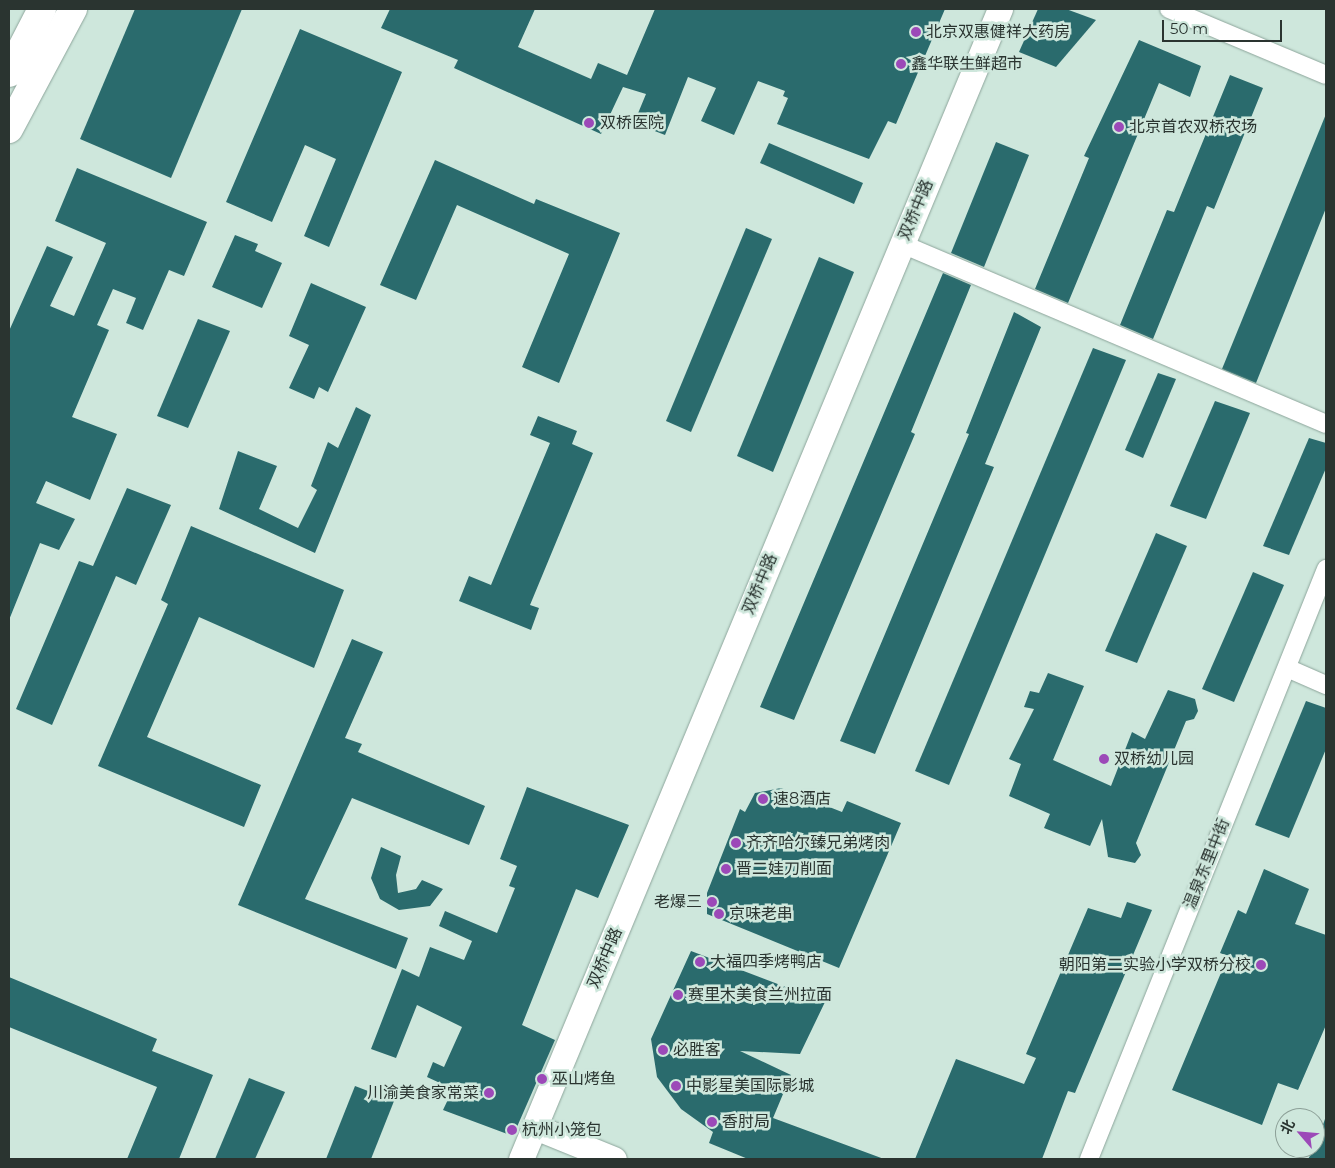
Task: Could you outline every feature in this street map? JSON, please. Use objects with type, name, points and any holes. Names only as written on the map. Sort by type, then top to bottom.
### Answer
[{"type":"main road","points":[[9,73],[42,9]]},
{"type":"main road","points":[[9,129],[73,9]]},
{"type":"street","name":"双桥中路","points":[[521,1159],[1000,9]]},
{"type":"street","points":[[1169,9],[1326,75]]},
{"type":"street","points":[[902,244],[1326,424]]},
{"type":"street","name":"温泉东里中街","points":[[1088,1159],[1326,570]]},
{"type":"street","points":[[1286,668],[1326,685]]},
{"type":"street","points":[[535,1127],[614,1159]]},
{"type":"building","points":[[135,9],[242,9],[171,178],[80,139]]},
{"type":"building","points":[[390,9],[535,9],[518,47],[591,79],[598,63],[627,75],[655,9],[945,9],[896,124],[888,121],[869,159],[777,124],[788,98],[783,96],[785,91],[758,81],[734,135],[701,121],[716,88],[688,77],[665,135],[634,123],[646,94],[623,87],[601,134],[454,68],[458,60],[381,28]]},
{"type":"building","points":[[1038,9],[1066,9],[1096,20],[1056,67],[1019,52]]},
{"type":"building","points":[[300,29],[402,72],[329,247],[304,236],[336,159],[305,145],[272,222],[226,202]]},
{"type":"building","points":[[1139,40],[1201,66],[1190,97],[1159,83],[1068,303],[1035,289],[1089,158],[1084,156]]},
{"type":"building","points":[[1230,75],[1263,88],[1214,209],[1207,206],[1153,339],[1120,325],[1167,210],[1174,212]]},
{"type":"building","points":[[1326,114],[1326,208],[1256,383],[1222,369]]},
{"type":"building","points":[[996,142],[1029,155],[984,267],[951,253]]},
{"type":"building","points":[[769,143],[863,183],[854,204],[760,163]]},
{"type":"building","points":[[435,160],[534,204],[536,199],[620,233],[559,383],[522,367],[569,254],[457,205],[416,300],[380,285]]},
{"type":"building","points":[[77,168],[207,222],[184,276],[169,270],[143,330],[126,323],[136,298],[113,289],[97,325],[109,330],[72,417],[117,434],[90,500],[46,481],[36,503],[75,519],[59,550],[40,543],[9,620],[9,331],[47,246],[73,257],[50,306],[74,316],[106,243],[55,221]]},
{"type":"building","points":[[746,228],[772,239],[691,432],[666,421]]},
{"type":"building","points":[[235,235],[258,244],[255,251],[282,263],[262,308],[212,287]]},
{"type":"building","points":[[819,257],[854,272],[773,472],[737,456]]},
{"type":"building","points":[[943,273],[971,285],[911,432],[915,434],[794,720],[760,707]]},
{"type":"building","points":[[311,283],[366,307],[328,392],[319,387],[314,399],[289,388],[309,345],[289,336]]},
{"type":"building","points":[[1014,312],[1041,327],[985,464],[994,467],[875,754],[840,741],[969,434],[966,433]]},
{"type":"building","points":[[198,319],[230,331],[188,428],[157,416]]},
{"type":"building","points":[[1093,348],[1126,360],[949,785],[915,771]]},
{"type":"building","points":[[1158,373],[1176,379],[1143,458],[1125,450]]},
{"type":"building","points":[[1215,401],[1250,413],[1206,519],[1170,506]]},
{"type":"building","points":[[356,407],[371,415],[315,553],[219,509],[238,451],[277,466],[259,509],[298,528],[317,490],[311,486],[328,442],[338,448]]},
{"type":"building","points":[[538,416],[577,431],[572,444],[593,453],[530,605],[539,608],[531,630],[459,601],[469,576],[491,585],[550,443],[530,435]]},
{"type":"building","points":[[1309,438],[1326,443],[1326,468],[1289,555],[1263,546]]},
{"type":"building","points":[[127,488],[171,505],[136,585],[116,576],[52,725],[16,709],[79,561],[93,566]]},
{"type":"building","points":[[191,526],[344,590],[314,668],[199,617],[147,737],[261,785],[244,827],[98,766],[168,604],[161,600]]},
{"type":"building","points":[[1156,533],[1187,546],[1137,663],[1105,651]]},
{"type":"building","points":[[1253,572],[1284,585],[1234,702],[1202,689]]},
{"type":"building","points":[[352,639],[383,652],[345,738],[362,744],[358,752],[485,806],[469,845],[352,798],[305,899],[408,938],[396,969],[238,905]]},
{"type":"building","points":[[1048,673],[1084,686],[1053,760],[1111,786],[1132,732],[1145,739],[1168,690],[1195,699],[1198,711],[1194,719],[1186,721],[1136,843],[1141,855],[1135,863],[1108,857],[1102,819],[1090,846],[1044,828],[1050,814],[1009,796],[1021,764],[1009,759],[1034,709],[1024,707],[1030,691],[1039,693]]},
{"type":"building","points":[[1306,701],[1326,708],[1326,749],[1289,838],[1255,825]]},
{"type":"building","points":[[527,787],[629,825],[598,898],[576,889],[522,1025],[555,1040],[513,1136],[443,1110],[453,1089],[427,1077],[433,1062],[444,1067],[462,1027],[417,1005],[396,1058],[371,1049],[402,969],[419,977],[430,947],[464,960],[472,941],[439,926],[445,911],[497,933],[515,888],[509,886],[517,866],[500,859]]},
{"type":"building","points":[[781,788],[842,812],[847,801],[901,823],[839,968],[707,914],[707,893],[740,809],[745,812],[755,793]]},
{"type":"building","points":[[381,847],[401,856],[396,875],[398,893],[416,889],[422,880],[443,889],[430,906],[399,910],[380,899],[371,878]]},
{"type":"building","points":[[1264,869],[1309,889],[1295,924],[1326,935],[1326,1025],[1298,1090],[1278,1083],[1262,1125],[1172,1090],[1228,956],[1220,953],[1238,910],[1246,914]]},
{"type":"building","points":[[1127,902],[1152,910],[1075,1093],[1068,1091],[1042,1159],[915,1159],[956,1059],[1024,1084],[1036,1058],[1026,1054],[1088,908],[1121,918]]},
{"type":"building","points":[[691,951],[825,1002],[800,1054],[740,1051],[791,1075],[773,1118],[884,1159],[748,1159],[709,1143],[713,1132],[681,1109],[657,1077],[651,1039]]},
{"type":"building","points":[[9,977],[157,1039],[152,1051],[213,1075],[179,1159],[127,1159],[157,1087],[9,1027]]},
{"type":"building","points":[[249,1078],[285,1092],[255,1159],[215,1159]]},
{"type":"building","points":[[355,1086],[394,1101],[371,1159],[326,1159]]},
{"type":"building","points":[[1326,1116],[1326,1159],[1308,1159],[1325,1158]]},
{"type":"place","name":"北京双惠健祥大药房","points":[[916,32]]},
{"type":"place","name":"鑫华联生鲜超市","points":[[901,64]]},
{"type":"place","name":"双桥医院","points":[[589,123]]},
{"type":"place","name":"北京首农双桥农场","points":[[1119,127]]},
{"type":"place","name":"双桥幼儿园","points":[[1104,759]]},
{"type":"place","name":"速8酒店","points":[[763,799]]},
{"type":"place","name":"齐齐哈尔臻兄弟烤肉","points":[[736,843]]},
{"type":"place","name":"晋二娃刀削面","points":[[726,869]]},
{"type":"place","name":"老爆三","points":[[712,902]]},
{"type":"place","name":"京味老串","points":[[719,914]]},
{"type":"place","name":"大福四季烤鸭店","points":[[700,962]]},
{"type":"place","name":"朝阳第二实验小学双桥分校","points":[[1261,965]]},
{"type":"place","name":"赛里木美食兰州拉面","points":[[678,995]]},
{"type":"place","name":"必胜客","points":[[663,1050]]},
{"type":"place","name":"巫山烤鱼","points":[[542,1079]]},
{"type":"place","name":"中影星美国际影城","points":[[676,1086]]},
{"type":"place","name":"川渝美食家常菜","points":[[489,1093]]},
{"type":"place","name":"香肘局","points":[[712,1122]]},
{"type":"place","name":"杭州小笼包","points":[[512,1130]]}]
